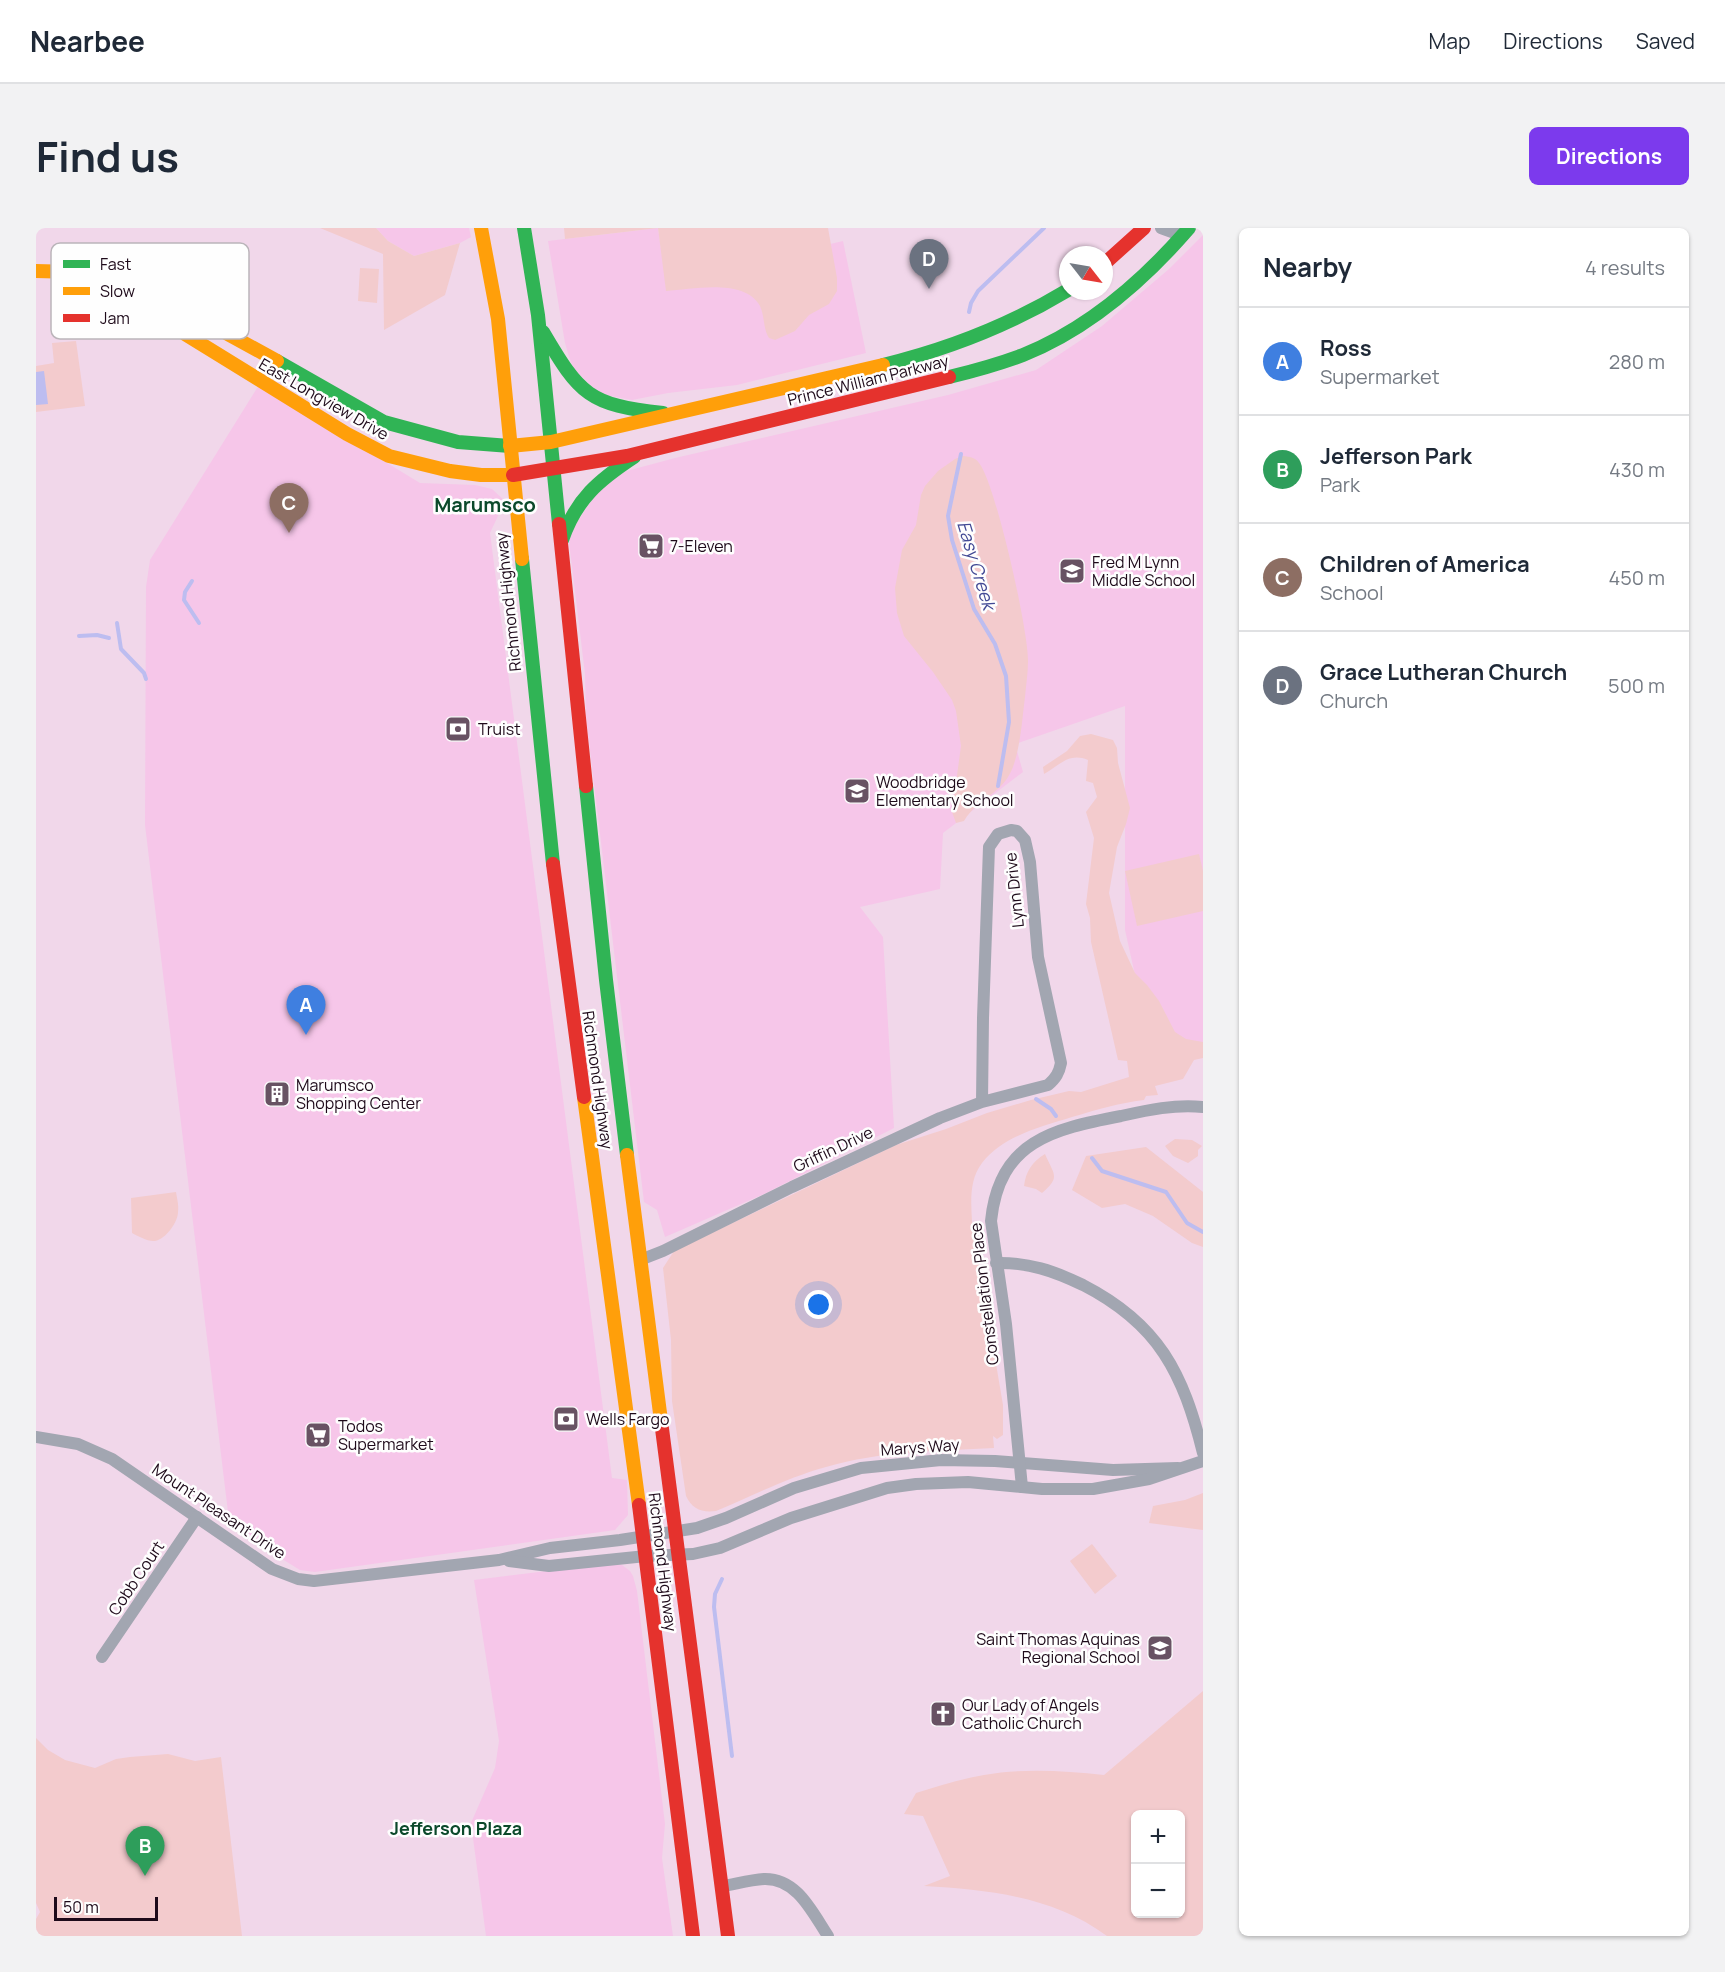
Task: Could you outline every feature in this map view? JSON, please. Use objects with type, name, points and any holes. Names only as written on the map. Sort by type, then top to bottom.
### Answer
[{"type":"main road","name":"Richmond Highway","points":[[481,228],[498,319],[553,868],[646,1556],[693,1936]]},
{"type":"main road","name":"Richmond Highway","points":[[524,228],[536,290],[606,980],[728,1936]]},
{"type":"main road","points":[[1113,256],[1144,228]]},
{"type":"main road","name":"Prince William Parkway","points":[[510,446],[551,442],[932,352],[1002,345],[1026,353],[1067,332],[1103,308],[1150,270],[1186,232]]},
{"type":"main road","name":"East Longview Drive","points":[[36,271],[51,271]]},
{"type":"main road","name":"Prince William Parkway","points":[[513,475],[554,471],[951,377],[1002,345],[1059,296]]},
{"type":"main road","points":[[539,325],[568,375],[591,397],[608,404],[676,414]]},
{"type":"main road","name":"East Longview Drive","points":[[193,339],[303,407],[389,456],[450,471],[481,475],[513,475]]},
{"type":"main road","name":"East Longview Drive","points":[[237,339],[372,416],[404,429],[450,440],[510,446]]},
{"type":"main road","points":[[303,407],[314,398],[324,397],[372,416]]},
{"type":"main road","points":[[389,456],[399,442],[410,438],[450,440]]},
{"type":"main road","points":[[560,544],[571,516],[584,496],[604,478],[642,451]]},
{"type":"street","points":[[1161,228],[1186,232]]},
{"type":"street","name":"Lynn Drive","points":[[982,1102],[989,847],[998,834],[1011,830],[1017,831],[1025,840],[1030,862],[1038,957],[1061,1058],[1060,1072],[1046,1085]]},
{"type":"street","name":"Griffin Drive","points":[[640,1260],[921,1126],[982,1102],[1046,1085]]},
{"type":"street","name":"Constellation Place","points":[[1022,1487],[1006,1324],[991,1221],[992,1206],[1003,1176],[1025,1148],[1075,1124],[1167,1107],[1203,1107]]},
{"type":"street","points":[[996,1263],[1025,1264],[1046,1269],[1100,1294],[1135,1319],[1153,1337],[1176,1372],[1189,1405],[1203,1453]]},
{"type":"street","name":"Mount Pleasant Drive","points":[[36,1437],[78,1444],[112,1458],[273,1569],[297,1579],[314,1581],[499,1560],[550,1548],[676,1532]]},
{"type":"street","name":"Marys Way","points":[[676,1532],[704,1526],[794,1488],[861,1468],[941,1460],[1113,1470],[1178,1468]]},
{"type":"street","name":"Marys Way","points":[[679,1555],[720,1548],[791,1518],[887,1488],[916,1484],[968,1482],[1068,1490],[1111,1487],[1149,1479],[1203,1461]]},
{"type":"street","name":"Cobb Court","points":[[102,1657],[197,1517]]},
{"type":"street","name":"Mount Pleasant Drive","points":[[499,1560],[549,1566],[679,1555]]},
{"type":"street","points":[[722,1886],[761,1879],[786,1883],[806,1903],[828,1936]]},
{"type":"shaded area","points":[[320,228],[376,228],[388,241],[414,256],[460,243],[445,295],[384,330],[383,254]]},
{"type":"shaded area","points":[[376,228],[469,228],[471,237],[460,243],[414,256],[388,241]]},
{"type":"shaded area","points":[[564,228],[658,228],[565,239]]},
{"type":"shaded area","points":[[658,228],[667,290],[742,265],[843,241],[866,353],[737,385],[668,393],[632,400],[600,394],[574,369],[569,357],[548,241]]},
{"type":"shaded area","points":[[658,228],[828,228],[837,278],[837,291],[829,304],[809,315],[795,331],[775,340],[769,338],[760,306],[753,297],[743,292],[718,287],[666,291]]},
{"type":"shaded area","points":[[1203,235],[1203,1055],[1156,1069],[1125,930],[1125,706],[1015,744],[1023,772],[943,833],[940,889],[860,907],[883,937],[894,1128],[764,1194],[665,1237],[657,1210],[644,1202],[586,717],[585,674],[569,534],[608,476],[675,458],[948,395],[1036,370],[1102,326],[1169,269]]},
{"type":"shaded area","points":[[360,268],[379,269],[377,303],[358,301]]},
{"type":"shaded area","points":[[76,341],[85,406],[36,412],[36,366],[54,363],[52,343]]},
{"type":"shaded area","points":[[259,385],[420,483],[475,485],[492,489],[505,501],[490,533],[612,1478],[627,1480],[628,1515],[615,1530],[315,1572],[300,1570],[238,1532],[228,1512],[145,825],[146,587],[150,560]]},
{"type":"shaded area","points":[[963,456],[974,458],[979,463],[994,498],[1017,591],[1028,661],[1020,739],[1010,774],[998,789],[977,806],[964,821],[956,823],[952,812],[961,746],[956,711],[952,700],[933,672],[904,636],[897,613],[895,588],[902,550],[916,525],[921,495],[925,486],[938,471]]},
{"type":"shaded area","points":[[1091,734],[1113,740],[1117,748],[1118,763],[1130,808],[1117,847],[1109,893],[1120,941],[1135,973],[1159,1001],[1175,1032],[1186,1039],[1203,1042],[1203,1058],[1194,1060],[1183,1079],[1155,1086],[1158,1095],[1146,1096],[1144,1100],[1090,1112],[1011,1139],[991,1154],[978,1170],[972,1191],[972,1222],[1003,1405],[1003,1435],[997,1439],[993,1436],[994,1448],[910,1453],[846,1462],[798,1476],[716,1511],[698,1509],[686,1496],[672,1401],[671,1340],[663,1268],[674,1251],[896,1145],[1031,1100],[1069,1091],[1081,1092],[1129,1077],[1127,1061],[1118,1060],[1091,942],[1090,918],[1086,904],[1094,838],[1086,812],[1097,797],[1093,783],[1086,781],[1088,760],[1070,759],[1044,774],[1043,767],[1067,751],[1080,736]]},
{"type":"shaded area","points":[[1199,854],[1203,871],[1203,911],[1137,926],[1125,871]]},
{"type":"shaded area","points":[[1175,1139],[1192,1140],[1202,1146],[1198,1150],[1198,1156],[1188,1163],[1173,1156],[1165,1146]]},
{"type":"shaded area","points":[[1146,1147],[1203,1192],[1203,1247],[1192,1243],[1153,1216],[1125,1204],[1102,1208],[1072,1190],[1086,1156]]},
{"type":"shaded area","points":[[1045,1154],[1054,1179],[1042,1193],[1024,1186],[1030,1167]]},
{"type":"shaded area","points":[[176,1192],[177,1216],[167,1234],[159,1240],[152,1241],[132,1233],[131,1198]]},
{"type":"shaded area","points":[[1203,1493],[1203,1530],[1149,1523],[1153,1506],[1185,1500]]},
{"type":"shaded area","points":[[1092,1544],[1117,1576],[1095,1594],[1070,1561]]},
{"type":"shaded area","name":"Jefferson Plaza","points":[[612,1563],[622,1565],[630,1571],[637,1591],[665,1824],[662,1858],[673,1936],[486,1936],[471,1823],[495,1768],[499,1741],[474,1580]]},
{"type":"shaded area","points":[[1203,1691],[1203,1936],[1107,1936],[1065,1912],[1043,1904],[996,1893],[924,1886],[950,1876],[923,1816],[904,1814],[916,1793],[984,1775],[1014,1771],[1104,1775]]},
{"type":"shaded area","points":[[36,1738],[48,1750],[65,1760],[95,1768],[116,1759],[130,1757],[168,1754],[195,1761],[221,1757],[242,1936],[36,1936],[36,1919],[40,1912],[36,1903]]},
{"type":"water","points":[[44,371],[48,404],[36,405],[36,372]]},
{"type":"waterway","name":"Easy Creek","points":[[969,312],[978,291],[1044,228]]},
{"type":"waterway","name":"Easy Creek","points":[[961,454],[948,516],[952,540],[974,609],[995,644],[1006,676],[1009,722],[998,786]]},
{"type":"waterway","points":[[192,581],[185,592],[184,600],[199,623]]},
{"type":"waterway","points":[[117,623],[121,649],[144,673],[146,679]]},
{"type":"waterway","points":[[79,636],[97,635],[109,638]]},
{"type":"waterway","name":"Easy Creek","points":[[1036,1099],[1051,1109],[1056,1116]]},
{"type":"waterway","name":"Easy Creek","points":[[1092,1158],[1102,1171],[1166,1192],[1187,1223],[1203,1232]]},
{"type":"waterway","points":[[722,1579],[715,1594],[714,1607],[732,1756]]},
{"type":"traffic: fast","points":[[524,228],[538,315],[559,524]]},
{"type":"traffic: fast","points":[[949,377],[1023,355],[1070,332],[1134,284],[1189,228]]},
{"type":"traffic: fast","points":[[883,365],[978,335],[1059,295]]},
{"type":"traffic: fast","points":[[543,332],[567,370],[589,393],[618,406],[663,413]]},
{"type":"traffic: fast","points":[[277,361],[384,422],[458,442],[510,446]]},
{"type":"traffic: fast","points":[[562,540],[574,513],[590,492],[634,457]]},
{"type":"traffic: fast","points":[[522,559],[553,864]]},
{"type":"traffic: fast","points":[[586,786],[627,1155]]},
{"type":"traffic: slow","points":[[481,228],[498,319],[522,559]]},
{"type":"traffic: slow","points":[[36,271],[51,271]]},
{"type":"traffic: slow","points":[[193,339],[347,434],[389,456],[450,471],[481,475],[513,475]]},
{"type":"traffic: slow","points":[[237,339],[277,361]]},
{"type":"traffic: slow","points":[[510,446],[551,442],[883,365]]},
{"type":"traffic: slow","points":[[584,1097],[639,1505]]},
{"type":"traffic: slow","points":[[627,1155],[661,1421]]},
{"type":"traffic: jam","points":[[1113,256],[1144,228]]},
{"type":"traffic: jam","points":[[513,475],[627,456],[949,377]]},
{"type":"traffic: jam","points":[[559,524],[586,786]]},
{"type":"traffic: jam","points":[[553,864],[584,1097]]},
{"type":"traffic: jam","points":[[661,1421],[728,1936]]},
{"type":"traffic: jam","points":[[639,1505],[693,1936]]},
{"type":"place","name":"Grace Lutheran Church","points":[[929,289]]},
{"type":"place","name":"Children of America","points":[[289,533]]},
{"type":"place","name":"7-Eleven","points":[[651,546]]},
{"type":"place","name":"Fred M Lynn Middle School","points":[[1072,571]]},
{"type":"place","name":"Truist","points":[[458,729]]},
{"type":"place","name":"Woodbridge Elementary School","points":[[857,791]]},
{"type":"place","name":"Ross","points":[[306,1035]]},
{"type":"place","name":"Marumsco Shopping Center","points":[[277,1094]]},
{"type":"place","name":"Wells Fargo","points":[[566,1419]]},
{"type":"place","name":"Todos Supermarket","points":[[318,1435]]},
{"type":"place","name":"Saint Thomas Aquinas Regional School","points":[[1160,1648]]},
{"type":"place","name":"Our Lady of Angels Catholic Church","points":[[943,1714]]},
{"type":"place","name":"Jefferson Park","points":[[145,1876]]},
{"type":"district","name":"Marumsco","points":[[485,504]]},
{"type":"district","name":"Jefferson Plaza","points":[[456,1828]]}]
